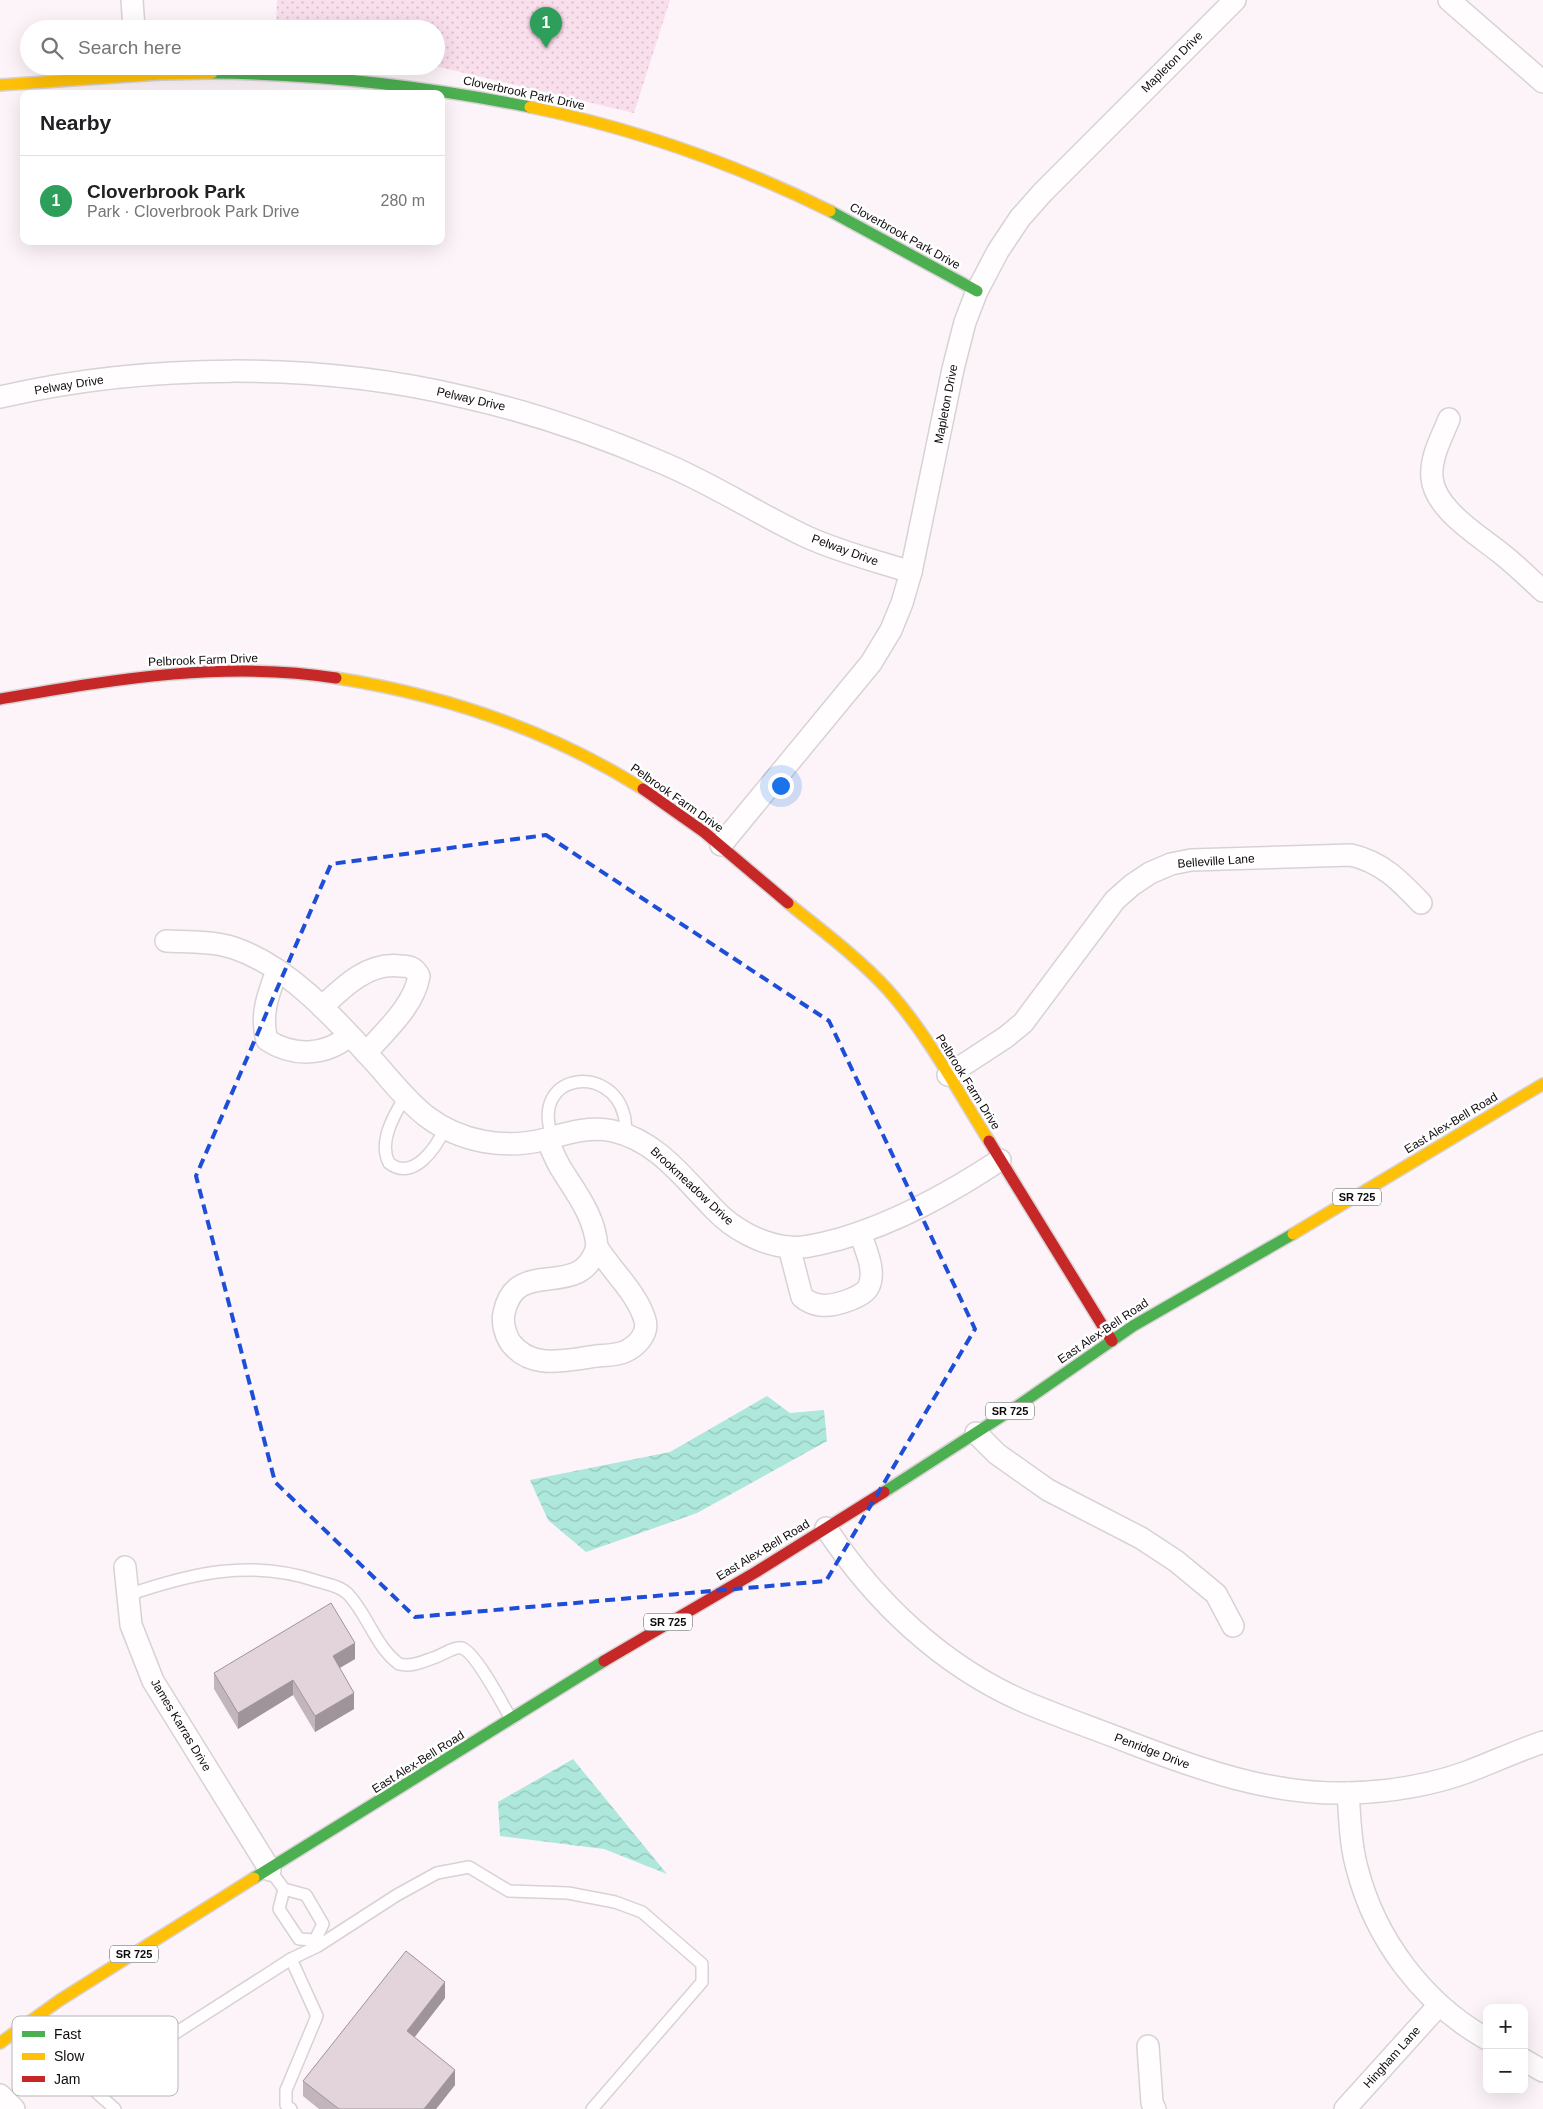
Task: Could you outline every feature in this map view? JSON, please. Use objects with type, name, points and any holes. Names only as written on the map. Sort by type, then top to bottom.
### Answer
[{"type":"street","points":[[132,0],[133,20]]},
{"type":"street","name":"Mapleton Drive","points":[[721,845],[871,663],[891,630],[902,603],[911,572],[953,369],[965,322],[977,291],[998,251],[1015,226],[1043,192],[1234,0]]},
{"type":"street","points":[[1449,0],[1543,82]]},
{"type":"street","name":"Cloverbrook Park Drive","points":[[0,85],[98,75]]},
{"type":"street","name":"Cloverbrook Park Drive","points":[[286,75],[351,78],[440,90]]},
{"type":"street","name":"Cloverbrook Park Drive","points":[[445,91],[540,108],[639,134],[751,175],[857,224],[977,291]]},
{"type":"street","name":"Pelway Drive","points":[[0,397],[105,379],[159,374],[230,372],[288,373],[345,378],[444,393],[511,409],[589,433],[703,481],[805,536],[835,549],[911,572]]},
{"type":"street","points":[[1449,419],[1432,465],[1432,478],[1436,492],[1458,520],[1512,563],[1543,591]]},
{"type":"street","name":"Pelbrook Farm Drive","points":[[0,699],[139,676],[198,671],[256,670],[294,673],[386,685],[448,702],[508,721],[559,743],[615,772],[652,795],[721,845],[881,983],[910,1018],[948,1075],[1112,1341]]},
{"type":"street","name":"Belleville Lane","points":[[948,1075],[1010,1034],[1023,1022],[1115,900],[1150,873],[1171,864],[1218,858],[1351,855],[1365,858],[1385,868],[1400,880],[1421,904]]},
{"type":"street","name":"Brookmeadow Drive","points":[[166,941],[201,942],[232,947],[257,958],[277,971],[304,990],[322,1007],[405,1097],[427,1116],[445,1128],[468,1137],[492,1143],[513,1144],[549,1138],[566,1132],[610,1130],[626,1134],[651,1147],[669,1162],[717,1212],[732,1224],[774,1245],[802,1247],[860,1233],[928,1204],[961,1186],[1000,1160]]},
{"type":"street","points":[[322,1007],[358,977],[375,968],[391,965],[410,967],[416,970],[419,976],[413,995],[398,1016],[366,1053]]},
{"type":"street","points":[[277,971],[263,1016],[267,1040],[277,1046],[299,1052],[315,1052],[329,1049],[349,1036]]},
{"type":"street","name":"East Alex-Bell Road","points":[[38,2016],[60,2000],[511,1719],[826,1528],[976,1433],[1167,1305],[1239,1267],[1543,1084]]},
{"type":"street","points":[[549,1138],[559,1165],[583,1203],[596,1232],[597,1247],[593,1259],[577,1274],[535,1280],[520,1285],[511,1296],[504,1313],[504,1327],[508,1338],[516,1350],[526,1357],[541,1362],[623,1352],[634,1346],[643,1337],[646,1329],[645,1320],[634,1299],[597,1247]]},
{"type":"street","points":[[789,1247],[802,1297],[809,1303],[822,1306],[851,1300],[864,1293],[869,1287],[869,1259],[860,1233]]},
{"type":"street","points":[[976,1433],[997,1454],[1048,1490],[1141,1538],[1176,1561],[1216,1594],[1233,1626]]},
{"type":"street","name":"Penridge Drive","points":[[826,1528],[859,1574],[883,1602],[912,1629],[951,1659],[990,1684],[1024,1701],[1184,1763],[1223,1776],[1301,1791],[1348,1793],[1431,1782],[1466,1772],[1543,1742]]},
{"type":"street","name":"James Karras Drive","points":[[125,1567],[131,1625],[153,1681],[270,1870]]},
{"type":"street","points":[[1348,1793],[1351,1836],[1356,1867],[1365,1897],[1383,1933],[1402,1963],[1424,1991],[1439,2005],[1483,2036]]},
{"type":"street","name":"Hingham Lane","points":[[1345,2109],[1439,2005]]},
{"type":"street","name":"East Alex-Bell Road","points":[[0,2043],[12,2034]]},
{"type":"street","points":[[1148,2046],[1152,2104],[1155,2109]]},
{"type":"street","points":[[1528,2062],[1543,2071]]},
{"type":"street","points":[[0,2095],[14,2109]]},
{"type":"lane","points":[[549,1138],[547,1112],[550,1102],[556,1094],[572,1082],[584,1080],[594,1082],[610,1092],[620,1104],[625,1116],[626,1134]]},
{"type":"lane","points":[[405,1097],[388,1131],[386,1150],[388,1163],[402,1170],[416,1165],[430,1155],[445,1128]]},
{"type":"lane","points":[[128,1595],[175,1579],[229,1570],[256,1569],[301,1576],[337,1587],[347,1593],[386,1652],[399,1664],[416,1664],[441,1656],[454,1649],[462,1648],[470,1654],[480,1666],[511,1719]]},
{"type":"lane","points":[[178,2031],[291,1959],[397,1895],[437,1873],[469,1867],[509,1891],[568,1893],[615,1902],[642,1912],[702,1964],[702,1982],[592,2109]]},
{"type":"lane","points":[[270,1870],[284,1889],[306,1895],[323,1924],[317,1943]]},
{"type":"lane","points":[[284,1889],[279,1909],[298,1939],[317,1943]]},
{"type":"lane","points":[[291,1959],[318,2016],[286,2090],[286,2105],[291,2109]]},
{"type":"lane","points":[[100,2096],[115,2109]]},
{"type":"highlighted area","points":[[546,835],[829,1021],[975,1329],[826,1581],[415,1617],[275,1482],[196,1176],[331,864]]},
{"type":"shaded area","points":[[277,0],[670,0],[634,113],[445,68],[445,20],[276,20]]},
{"type":"water","points":[[767,1396],[790,1413],[824,1410],[827,1441],[697,1513],[586,1552],[548,1520],[530,1480],[670,1452]]},
{"type":"water","points":[[573,1759],[667,1874],[604,1849],[500,1836],[498,1802]]},
{"type":"building","points":[[331,1603],[355,1643],[333,1656],[354,1693],[315,1716],[293,1680],[238,1713],[214,1673]]},
{"type":"building","points":[[406,1951],[445,1982],[407,2031],[455,2070],[424,2109],[339,2109],[303,2081]]},
{"type":"traffic: fast","points":[[272,75],[372,82],[432,90]]},
{"type":"traffic: fast","points":[[445,92],[530,107]]},
{"type":"traffic: fast","points":[[830,211],[977,291]]},
{"type":"traffic: fast","points":[[884,1492],[1019,1405],[1133,1326],[1293,1234]]},
{"type":"traffic: fast","points":[[254,1878],[604,1661]]},
{"type":"traffic: slow","points":[[0,85],[145,75]]},
{"type":"traffic: slow","points":[[530,107],[607,126],[683,149],[758,178],[830,211]]},
{"type":"traffic: slow","points":[[336,678],[417,694],[495,718],[571,749],[643,789]]},
{"type":"traffic: slow","points":[[788,903],[852,955],[903,1007],[929,1044],[989,1141]]},
{"type":"traffic: slow","points":[[1293,1234],[1543,1084]]},
{"type":"traffic: slow","points":[[38,2016],[254,1878]]},
{"type":"traffic: slow","points":[[0,2043],[12,2034]]},
{"type":"traffic: jam","points":[[0,699],[125,679],[209,672],[251,671],[336,678]]},
{"type":"traffic: jam","points":[[643,789],[704,832],[788,903]]},
{"type":"traffic: jam","points":[[989,1141],[1112,1341]]},
{"type":"traffic: jam","points":[[604,1661],[756,1572],[884,1492]]},
{"type":"place","name":"Cloverbrook Park","points":[[546,48]]}]
